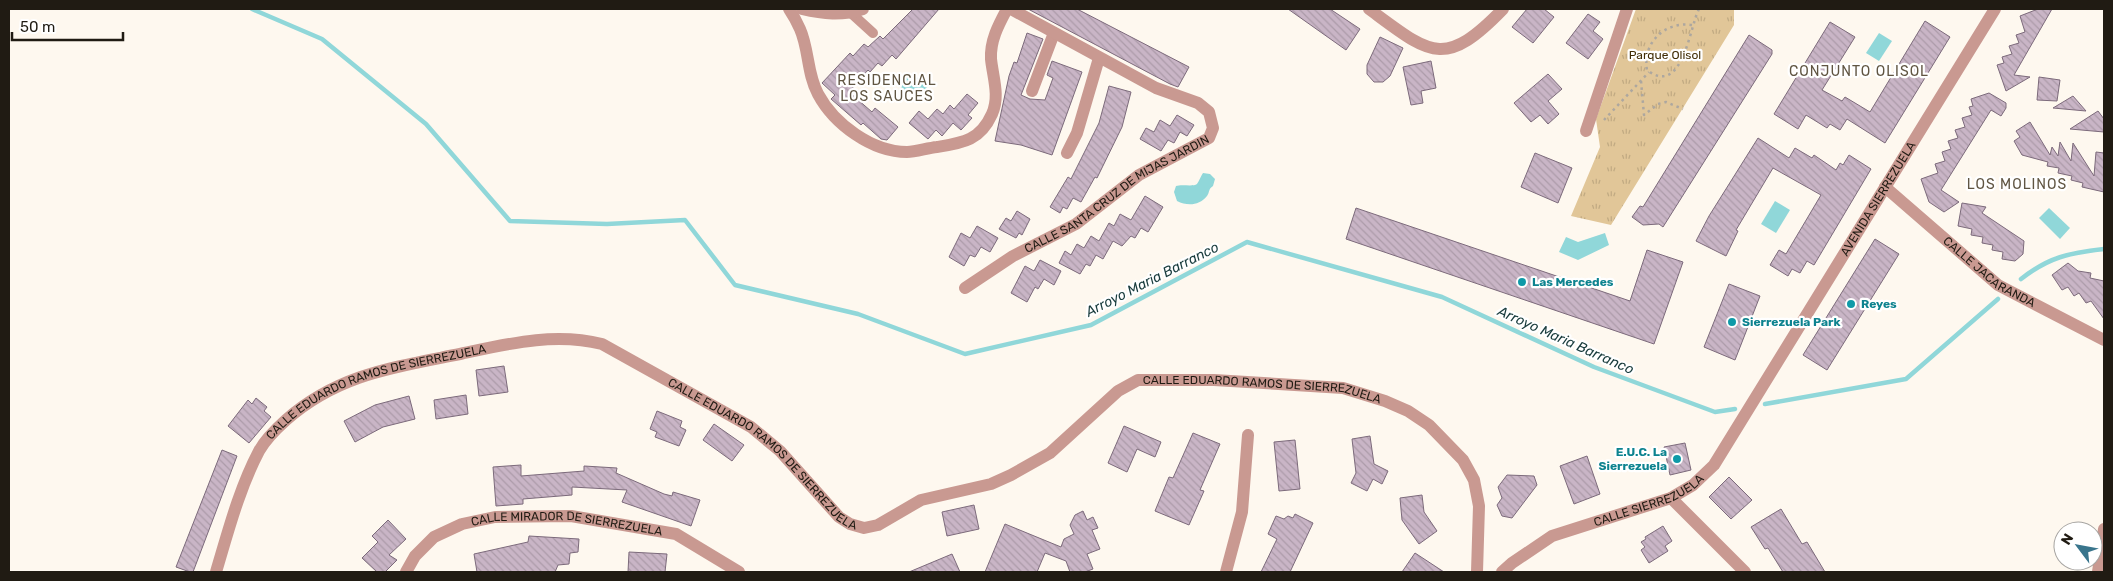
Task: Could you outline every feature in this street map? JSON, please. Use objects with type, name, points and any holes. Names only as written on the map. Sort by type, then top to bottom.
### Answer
[{"type":"street","points":[[789,9],[800,29],[818,94],[829,111],[846,127],[867,142],[886,149],[907,152],[964,142],[980,134],[993,107],[996,94],[991,58],[994,36],[1007,9]]},
{"type":"street","points":[[802,9],[829,14],[850,13],[863,9]]},
{"type":"street","name":"CALLE SANTA CRUZ DE MIJAS JARDIN","points":[[964,288],[1013,256],[1076,224],[1139,176],[1209,138],[1212,128],[1209,112],[1198,103],[1156,88],[1011,9]]},
{"type":"street","points":[[1369,9],[1414,42],[1441,51],[1452,49],[1464,43],[1485,28],[1503,9]]},
{"type":"street","points":[[1586,131],[1627,9]]},
{"type":"street","name":"AVENIDA SIERREZUELA","points":[[1761,389],[1995,9]]},
{"type":"street","points":[[850,13],[873,33]]},
{"type":"street","points":[[1032,91],[1054,33]]},
{"type":"street","points":[[1067,153],[1077,133],[1100,58]]},
{"type":"street","name":"CALLE JACARANDA","points":[[1885,187],[1998,285],[2104,340]]},
{"type":"street","name":"CALLE EDUARDO RAMOS DE SIERREZUELA","points":[[216,572],[244,484],[260,450],[277,429],[297,410],[323,393],[351,379],[381,370],[538,339],[587,340],[602,344],[744,424],[780,451],[839,517],[850,524],[864,528],[878,525],[921,500],[991,484],[1030,465],[1067,438],[1118,391],[1138,380],[1214,380],[1343,388],[1386,400],[1430,425],[1463,460],[1474,480],[1479,506],[1478,572]]},
{"type":"street","name":"CALLE SIERREZUELA","points":[[1502,572],[1552,536],[1671,498],[1693,486],[1714,465],[1761,389]]},
{"type":"street","points":[[1226,572],[1242,512],[1248,435]]},
{"type":"street","points":[[1671,498],[1745,572]]},
{"type":"street","name":"CALLE MIRADOR DE SIERREZUELA","points":[[406,572],[415,556],[434,537],[462,524],[494,517],[571,516],[676,534],[739,572]]},
{"type":"street","points":[[2098,572],[2104,529]]},
{"type":"path","points":[[1649,72],[1660,76],[1669,73],[1678,65],[1687,50],[1691,38],[1692,25],[1699,9]]},
{"type":"path","points":[[1649,72],[1645,61],[1652,44],[1661,33],[1670,26],[1692,25]]},
{"type":"path","points":[[1604,121],[1649,72]]},
{"type":"path","points":[[1641,81],[1644,115],[1658,104],[1666,102],[1683,109]]},
{"type":"green space","name":"Parque Olisol","points":[[1636,9],[1734,9],[1734,25],[1611,225],[1571,216],[1600,147],[1596,119]]},
{"type":"water","points":[[1879,33],[1892,41],[1879,61],[1866,53]]},
{"type":"water","points":[[904,75],[928,80],[925,96],[901,90]]},
{"type":"water","points":[[1203,173],[1210,174],[1215,179],[1207,196],[1200,202],[1193,204],[1177,201],[1174,192],[1176,186],[1197,184]]},
{"type":"water","points":[[1775,201],[1790,210],[1776,233],[1761,224]]},
{"type":"water","points":[[2049,208],[2070,228],[2060,239],[2039,218]]},
{"type":"water","points":[[1605,233],[1609,245],[1578,260],[1559,252],[1566,237],[1578,242]]},
{"type":"building","points":[[913,9],[939,9],[896,59],[892,55],[882,66],[878,63],[870,72],[868,70],[849,92],[872,112],[875,108],[898,127],[887,140],[881,139],[863,123],[861,125],[831,99],[835,95],[822,83],[850,53],[853,56],[864,44],[868,47],[880,36],[883,39]]},
{"type":"building","points":[[1028,9],[1077,9],[1189,67],[1178,87]]},
{"type":"building","points":[[1288,9],[1330,9],[1360,29],[1346,50]]},
{"type":"building","points":[[1527,9],[1544,9],[1554,17],[1533,43],[1512,27]]},
{"type":"building","points":[[2038,9],[2052,9],[2014,75],[2030,77],[2006,91],[1997,65],[2004,63],[2002,57],[2012,54],[2009,46],[2019,43],[2016,35],[2025,32],[2020,16]]},
{"type":"building","points":[[1588,14],[1600,22],[1593,31],[1603,39],[1588,59],[1566,43]]},
{"type":"building","points":[[1925,21],[1950,37],[1885,143],[1847,119],[1840,130],[1830,124],[1827,128],[1806,115],[1798,129],[1774,114],[1830,22],[1855,37],[1822,90],[1842,101],[1845,97],[1870,112]]},
{"type":"building","points":[[1027,33],[1043,39],[1021,95],[1030,99],[1045,100],[1053,78],[1047,75],[1052,61],[1082,72],[1052,155],[1021,145],[995,141],[1009,76],[1014,62],[1017,63]]},
{"type":"building","points":[[1749,35],[1772,50],[1772,54],[1663,227],[1659,224],[1643,225],[1632,217],[1640,206],[1643,207]]},
{"type":"building","points":[[1380,37],[1403,48],[1390,76],[1383,82],[1374,82],[1367,74],[1367,65]]},
{"type":"building","points":[[1431,61],[1436,88],[1421,91],[1423,103],[1411,105],[1403,67]]},
{"type":"building","points":[[1548,74],[1562,89],[1548,101],[1559,114],[1548,124],[1540,115],[1531,122],[1514,103]]},
{"type":"building","points":[[2039,77],[2060,80],[2057,101],[2037,100]]},
{"type":"building","points":[[1109,86],[1131,92],[1122,127],[1097,178],[1095,177],[1081,202],[1073,198],[1067,209],[1063,207],[1060,213],[1050,207],[1068,177],[1071,179],[1099,123]]},
{"type":"building","points":[[1989,93],[2006,103],[2006,108],[2001,116],[1991,110],[1941,190],[1959,202],[1944,212],[1929,202],[1921,179],[1938,173],[1935,164],[1945,161],[1942,152],[1951,149],[1948,141],[1958,138],[1955,130],[1965,127],[1962,118],[1972,115],[1969,107],[1973,106],[1971,99]]},
{"type":"building","points":[[967,94],[978,103],[968,115],[972,118],[961,130],[953,123],[942,136],[936,130],[928,139],[909,123],[919,111],[928,119],[937,109],[943,114],[950,105],[954,109]]},
{"type":"building","points":[[2073,96],[2086,111],[2053,108]]},
{"type":"building","points":[[2098,111],[2104,119],[2104,132],[2070,129]]},
{"type":"building","points":[[1177,115],[1194,125],[1187,136],[1180,132],[1174,143],[1168,140],[1161,151],[1140,139],[1146,128],[1154,132],[1160,120],[1170,126]]},
{"type":"building","points":[[2030,122],[2050,155],[2052,147],[2058,156],[2060,142],[2071,161],[2073,143],[2094,176],[2096,152],[2104,153],[2104,192],[2082,187],[2083,183],[2071,180],[2072,176],[2058,173],[2059,168],[2047,166],[2048,162],[2022,155],[2014,141],[2020,137],[2016,131]]},
{"type":"building","points":[[1758,138],[1789,158],[1795,148],[1812,158],[1814,155],[1836,170],[1840,163],[1843,165],[1849,155],[1871,169],[1814,265],[1807,261],[1800,273],[1792,269],[1788,276],[1770,265],[1779,250],[1786,254],[1821,195],[1773,168],[1736,230],[1738,231],[1726,256],[1696,241],[1709,216]]},
{"type":"building","points":[[1535,153],[1572,168],[1558,203],[1521,187]]},
{"type":"building","points":[[1145,196],[1163,207],[1148,232],[1141,228],[1135,238],[1131,236],[1122,246],[1113,241],[1103,259],[1096,255],[1090,266],[1086,264],[1080,274],[1059,263],[1065,251],[1071,255],[1077,244],[1084,248],[1091,236],[1099,241],[1109,223],[1114,226],[1120,214],[1131,220]]},
{"type":"building","points":[[1962,203],[1986,207],[1982,213],[2024,241],[2023,254],[2015,261],[2002,259],[2003,252],[1992,250],[1993,245],[1982,243],[1983,237],[1971,235],[1972,229],[1958,226]]},
{"type":"building","name":"Las Mercedes","points":[[1356,208],[1630,301],[1647,250],[1683,262],[1654,344],[1346,239]]},
{"type":"building","points":[[1017,211],[1030,219],[1022,235],[1019,233],[1016,238],[999,229],[1006,218],[1011,221]]},
{"type":"building","points":[[977,226],[998,238],[990,252],[981,247],[975,257],[970,255],[964,266],[949,257],[961,233],[970,238]]},
{"type":"building","name":"Reyes","points":[[1875,239],[1899,254],[1827,370],[1803,355]]},
{"type":"building","points":[[1040,260],[1061,271],[1054,285],[1044,279],[1038,289],[1035,287],[1027,302],[1011,293],[1025,266],[1034,271]]},
{"type":"building","points":[[2068,263],[2078,271],[2091,273],[2090,278],[2104,281],[2104,319],[2091,301],[2086,303],[2079,293],[2074,296],[2068,287],[2062,290],[2052,275]]},
{"type":"building","name":"Sierrezuela Park","points":[[1729,284],[1760,296],[1735,360],[1704,347]]},
{"type":"building","points":[[504,366],[508,392],[479,396],[476,370]]},
{"type":"building","points":[[466,395],[468,414],[436,419],[434,400]]},
{"type":"building","points":[[409,396],[415,419],[383,427],[355,442],[344,421],[375,405]]},
{"type":"building","points":[[256,398],[267,407],[264,411],[271,417],[249,443],[228,426],[248,400],[252,404]]},
{"type":"building","points":[[657,411],[682,421],[680,427],[686,430],[679,446],[655,437],[657,432],[650,429]]},
{"type":"building","points":[[714,424],[744,445],[732,461],[703,440]]},
{"type":"building","points":[[1124,426],[1161,442],[1155,457],[1137,449],[1127,472],[1108,463]]},
{"type":"building","points":[[1193,433],[1220,444],[1200,490],[1204,491],[1189,525],[1155,511],[1169,477],[1173,478]]},
{"type":"building","points":[[1370,436],[1374,464],[1388,471],[1382,484],[1373,479],[1367,491],[1351,483],[1356,473],[1352,439]]},
{"type":"building","points":[[1295,440],[1300,489],[1279,491],[1274,442]]},
{"type":"building","name":"E.U.C. La Sierrezuela","points":[[1685,443],[1691,470],[1670,475],[1664,447]]},
{"type":"building","points":[[222,450],[237,456],[193,572],[190,572],[176,567]]},
{"type":"building","points":[[1587,456],[1600,494],[1574,504],[1560,466]]},
{"type":"building","points":[[521,465],[521,476],[584,471],[584,466],[617,468],[616,473],[664,494],[672,496],[673,492],[700,500],[691,526],[622,502],[627,490],[572,487],[572,495],[523,499],[523,504],[496,506],[493,467]]},
{"type":"building","points":[[1507,475],[1534,476],[1537,485],[1512,518],[1502,516],[1497,505],[1502,498],[1498,487]]},
{"type":"building","points":[[1729,477],[1752,500],[1731,519],[1709,497]]},
{"type":"building","points":[[1422,495],[1424,512],[1437,531],[1419,544],[1402,520],[1400,498]]},
{"type":"building","points":[[974,505],[979,529],[947,536],[942,512]]},
{"type":"building","points":[[1781,509],[1802,544],[1807,542],[1825,572],[1783,572],[1768,548],[1765,549],[1751,527]]},
{"type":"building","points":[[1083,511],[1087,520],[1093,517],[1098,528],[1092,530],[1100,549],[1087,554],[1093,569],[1085,572],[1070,572],[1066,561],[1045,553],[1037,572],[985,572],[1005,524],[1061,547],[1064,539],[1074,534],[1070,525],[1075,515]]},
{"type":"building","points":[[1295,514],[1313,523],[1290,572],[1261,572],[1277,539],[1268,534],[1276,516],[1284,519],[1288,516],[1293,518]]},
{"type":"building","points":[[388,520],[406,539],[389,555],[397,560],[385,572],[377,572],[362,558],[378,542],[372,536]]},
{"type":"building","points":[[1663,526],[1672,541],[1665,546],[1668,551],[1649,563],[1641,550],[1645,547],[1641,542],[1646,539],[1645,537]]},
{"type":"building","points":[[529,536],[579,539],[578,552],[570,553],[569,564],[558,565],[555,572],[477,572],[474,554],[528,542]]},
{"type":"building","points":[[629,552],[667,554],[665,572],[628,572]]},
{"type":"building","points":[[1415,553],[1444,572],[1402,572]]},
{"type":"building","points":[[952,554],[960,572],[909,572]]},
{"type":"waterway","name":"Arroyo Maria Barranco","points":[[252,9],[322,39],[426,124],[510,221],[607,224],[685,220],[735,285],[858,314],[965,354],[1091,325],[1247,242],[1442,297],[1594,367],[1715,412],[1735,409]]},
{"type":"waterway","name":"Arroyo Maria Barranco","points":[[2021,279],[2060,257],[2104,249]]},
{"type":"waterway","name":"Arroyo Maria Barranco","points":[[1765,404],[1906,379],[1998,299]]},
{"type":"place","name":"Las Mercedes","points":[[1522,282]]},
{"type":"place","name":"Reyes","points":[[1851,304]]},
{"type":"place","name":"Sierrezuela Park","points":[[1732,322]]},
{"type":"place","name":"E.U.C. La Sierrezuela","points":[[1677,459]]},
{"type":"district","name":"CONJUNTO OLISOL","points":[[1859,71]]},
{"type":"district","name":"RESIDENCIAL LOS SAUCES","points":[[887,88]]},
{"type":"district","name":"LOS MOLINOS","points":[[2017,184]]}]
